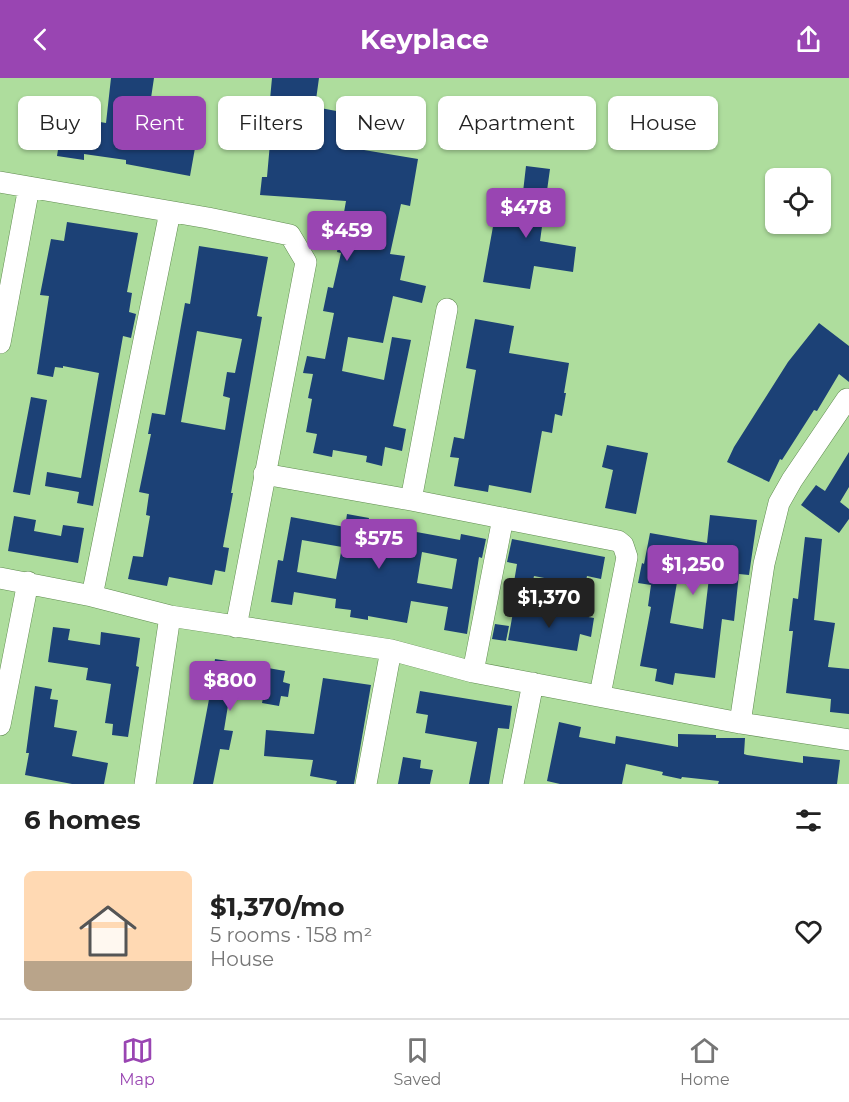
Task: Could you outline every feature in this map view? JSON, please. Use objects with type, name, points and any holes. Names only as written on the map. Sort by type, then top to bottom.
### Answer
[{"type":"street","points":[[0,182],[290,235],[306,262],[236,627]]},
{"type":"street","points":[[0,343],[29,187]]},
{"type":"street","points":[[92,596],[170,212]]},
{"type":"street","points":[[411,500],[447,309]]},
{"type":"street","points":[[740,723],[764,564],[779,503],[847,399]]},
{"type":"street","points":[[264,474],[618,541],[623,545],[627,557],[600,695]]},
{"type":"street","points":[[473,672],[503,518]]},
{"type":"street","points":[[0,579],[27,582],[92,596],[170,616],[391,650],[473,672],[740,723],[849,740]]},
{"type":"street","points":[[0,725],[27,582]]},
{"type":"street","points":[[145,784],[170,616]]},
{"type":"street","points":[[366,784],[391,650]]},
{"type":"street","points":[[513,784],[533,683]]},
{"type":"building","points":[[111,78],[154,78],[151,96],[113,96],[113,150],[195,150],[190,176],[126,164],[126,160],[84,154],[84,160],[57,156],[58,150],[101,150],[101,122],[106,123]]},
{"type":"building","points":[[272,78],[319,78],[317,96],[270,96]]},
{"type":"building","points":[[324,109],[336,111],[336,150],[364,150],[418,159],[410,206],[401,204],[390,254],[405,256],[400,280],[426,286],[422,303],[393,296],[383,343],[348,337],[342,371],[384,380],[392,337],[411,340],[393,426],[406,429],[402,451],[385,447],[382,466],[366,462],[367,456],[333,450],[332,457],[313,453],[317,434],[306,432],[312,399],[308,398],[313,374],[303,373],[307,356],[325,359],[334,313],[323,311],[328,287],[333,288],[341,253],[337,252],[346,201],[260,195],[262,177],[267,177],[269,150],[324,150]]},
{"type":"building","points":[[526,166],[550,169],[540,241],[576,247],[573,272],[534,266],[530,289],[483,282],[494,221],[512,224],[517,192],[523,192]]},
{"type":"building","points":[[67,222],[138,233],[127,292],[132,293],[129,312],[136,314],[131,338],[123,336],[93,506],[77,503],[79,492],[45,486],[47,472],[81,478],[99,373],[63,366],[63,368],[55,367],[53,377],[37,374],[49,296],[40,295],[51,239],[64,241]]},
{"type":"building","points":[[199,246],[268,257],[257,316],[262,317],[223,547],[229,548],[225,572],[215,570],[212,585],[169,577],[167,586],[128,579],[133,556],[143,557],[150,516],[146,515],[149,494],[139,492],[151,434],[148,434],[152,413],[165,415],[185,303],[190,304]],"holes":[[[197,331],[242,339],[235,373],[227,372],[223,396],[230,398],[225,430],[181,422]]]},
{"type":"building","points":[[475,319],[514,326],[509,353],[569,363],[562,416],[555,414],[552,433],[542,431],[531,493],[489,485],[488,492],[454,486],[459,458],[450,457],[454,437],[464,439],[476,370],[466,368]]},
{"type":"building","points":[[819,323],[849,346],[849,382],[839,374],[817,411],[814,410],[782,460],[780,459],[769,482],[727,462],[734,447],[788,362]]},
{"type":"building","points":[[31,397],[47,400],[30,495],[13,492]]},
{"type":"building","points":[[607,445],[648,453],[636,514],[605,508],[613,470],[602,467]]},
{"type":"building","points":[[849,452],[849,487],[840,502],[849,509],[849,519],[839,533],[801,505],[816,485],[825,491]]},
{"type":"building","points":[[347,514],[369,518],[368,523],[460,540],[461,534],[486,539],[482,558],[479,557],[467,634],[444,630],[448,607],[411,601],[407,623],[368,616],[368,620],[350,617],[351,610],[335,608],[336,599],[294,592],[292,605],[271,602],[278,560],[283,561],[291,517],[345,527]],"holes":[[[302,540],[342,547],[336,579],[297,572]],[[422,552],[457,559],[452,589],[417,583]]]},
{"type":"building","points":[[710,515],[757,520],[749,575],[739,574],[734,621],[722,619],[715,678],[675,673],[673,685],[655,681],[657,669],[640,666],[651,607],[648,606],[651,585],[638,583],[650,533],[707,543]],"holes":[[[680,565],[710,569],[703,629],[670,623]]]},
{"type":"building","points":[[14,516],[36,520],[34,531],[61,536],[63,525],[84,528],[78,563],[8,551]]},
{"type":"building","points":[[805,537],[822,539],[814,620],[835,623],[828,667],[849,669],[849,714],[830,712],[831,699],[786,693],[793,631],[789,631],[793,598],[798,599]]},
{"type":"building","points":[[512,539],[605,557],[601,579],[587,576],[585,586],[534,576],[532,585],[514,582],[517,564],[507,562]]},
{"type":"building","points":[[514,607],[558,615],[571,616],[571,614],[594,618],[591,637],[580,634],[577,651],[508,640]]},
{"type":"building","points":[[495,624],[509,626],[506,641],[492,639]]},
{"type":"building","points":[[53,627],[70,629],[68,640],[100,645],[101,632],[140,638],[136,666],[139,667],[128,737],[112,735],[113,724],[105,723],[111,684],[86,680],[88,668],[48,662]]},
{"type":"building","points":[[215,659],[235,662],[233,672],[266,679],[268,668],[285,671],[283,682],[290,684],[288,697],[281,696],[279,706],[262,703],[264,693],[231,687],[224,730],[233,731],[229,750],[220,749],[213,784],[193,784],[210,694]]},
{"type":"building","points":[[323,678],[371,685],[354,784],[336,784],[337,781],[310,776],[313,760],[264,756],[266,730],[314,734]]},
{"type":"building","points":[[35,686],[52,689],[50,699],[58,700],[54,727],[77,731],[72,756],[108,763],[104,784],[72,784],[25,775]]},
{"type":"building","points":[[420,691],[512,706],[509,729],[498,728],[489,784],[469,784],[477,742],[425,733],[428,715],[416,713]]},
{"type":"building","points":[[559,722],[581,727],[579,737],[615,744],[616,736],[678,747],[678,734],[745,738],[744,754],[747,755],[803,763],[803,756],[840,760],[837,784],[718,784],[719,781],[682,777],[681,779],[662,775],[663,772],[626,764],[622,784],[560,784],[547,781]]},
{"type":"building","points":[[403,757],[421,760],[420,768],[433,770],[430,784],[398,784]]}]
